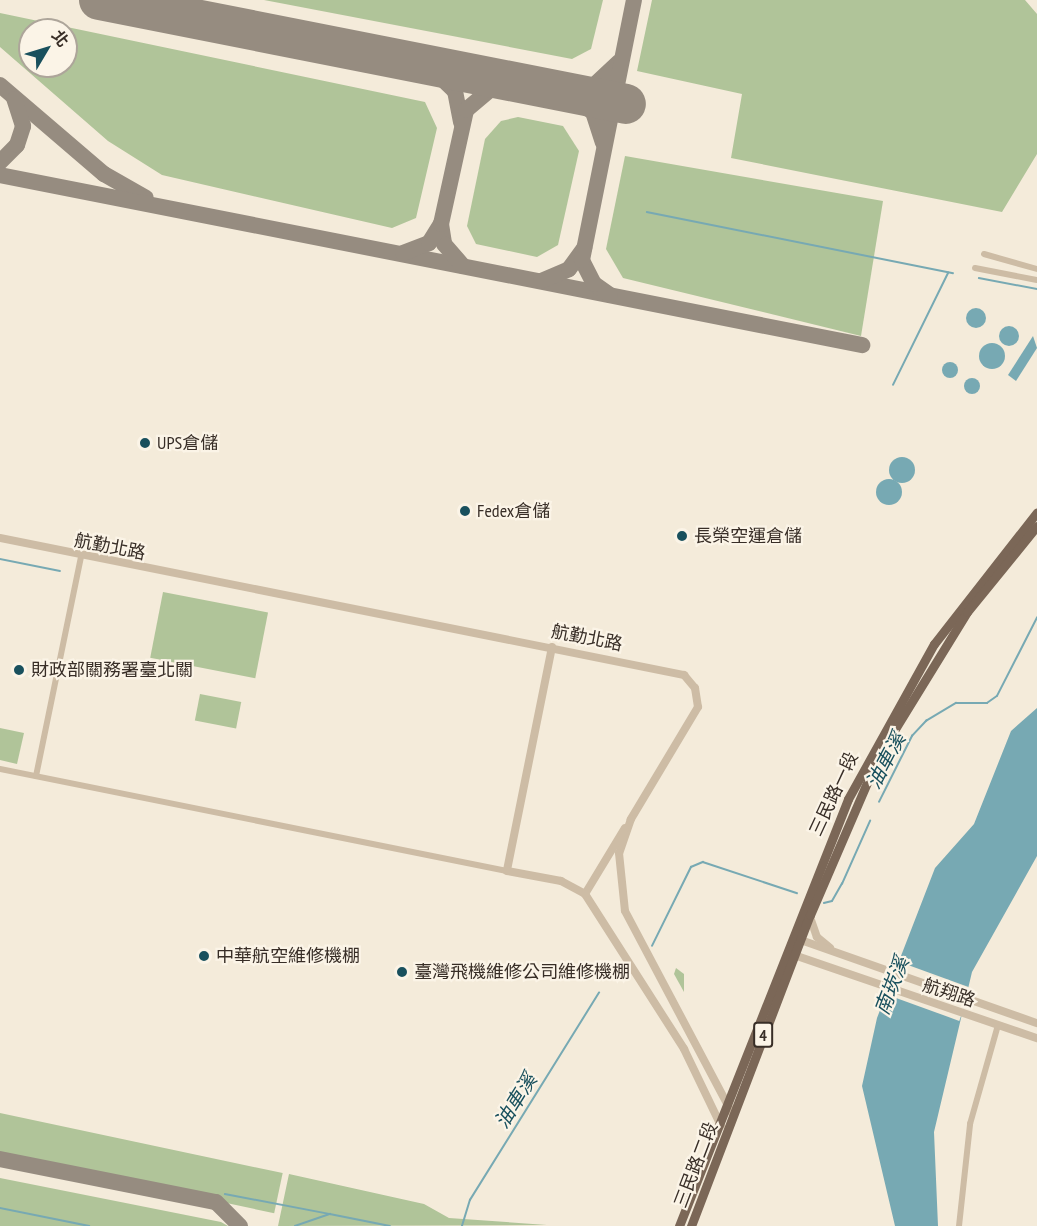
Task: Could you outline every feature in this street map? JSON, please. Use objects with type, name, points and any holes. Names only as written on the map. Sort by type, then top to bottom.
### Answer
[{"type":"main road","name":"三民路一段","points":[[733,1115],[789,953],[790,936],[848,799],[912,679],[1037,512]]},
{"type":"main road","name":"三民路一段","points":[[719,1123],[789,953],[800,940],[856,802],[904,707],[967,612],[1037,526]]},
{"type":"main road","name":"三民路二段","points":[[690,1226],[733,1115]]},
{"type":"main road","name":"三民路二段","points":[[679,1226],[719,1123]]},
{"type":"street","points":[[984,254],[1037,269]]},
{"type":"street","points":[[975,268],[1037,280]]},
{"type":"street","name":"航勤北路","points":[[0,538],[81,557],[675,671],[695,688],[694,716],[631,819],[619,853],[625,910],[733,1115]]},
{"type":"street","points":[[36,776],[81,557]]},
{"type":"street","points":[[507,871],[552,647]]},
{"type":"street","points":[[0,768],[561,881],[585,894],[684,1049],[726,1135]]},
{"type":"street","points":[[585,894],[631,819]]},
{"type":"street","points":[[810,915],[817,937],[836,952]]},
{"type":"street","name":"航翔路","points":[[790,936],[1037,1023]]},
{"type":"street","name":"航翔路","points":[[789,953],[1037,1038]]},
{"type":"street","points":[[959,1226],[970,1124],[994,1023]]},
{"type":"green space","points":[[264,0],[603,0],[591,49],[572,59]]},
{"type":"green space","points":[[652,0],[1025,0],[1037,14],[1037,154],[1002,212],[731,158],[742,94],[637,71]]},
{"type":"green space","points":[[0,13],[24,18],[18,18],[18,63],[0,47]]},
{"type":"green space","points":[[78,29],[425,102],[437,128],[416,218],[392,228],[162,175],[108,141],[36,78],[78,78]]},
{"type":"green space","points":[[518,117],[563,126],[579,151],[558,245],[537,257],[476,244],[467,226],[485,139],[501,121]]},
{"type":"green space","points":[[625,156],[883,201],[861,336],[623,278],[606,249]]},
{"type":"green space","points":[[163,592],[268,612],[255,678],[150,658]]},
{"type":"green space","points":[[200,694],[241,702],[236,729],[195,721]]},
{"type":"green space","points":[[0,728],[24,733],[17,764],[0,760]]},
{"type":"green space","points":[[676,968],[684,974],[684,992],[674,974]]},
{"type":"green space","points":[[0,1113],[283,1173],[274,1213],[0,1155]]},
{"type":"green space","points":[[289,1174],[424,1204],[449,1218],[547,1225],[278,1226]]},
{"type":"green space","points":[[0,1178],[221,1222],[228,1226],[0,1226]]},
{"type":"water","points":[[972,308],[980,308],[986,314],[986,322],[980,328],[972,328],[966,322],[966,314]]},
{"type":"water","points":[[1005,326],[1013,326],[1019,332],[1019,340],[1013,346],[1005,346],[999,340],[999,332]]},
{"type":"water","points":[[1033,336],[1037,348],[1016,381],[1008,375]]},
{"type":"water","points":[[992,343],[1001,347],[1005,356],[1001,365],[992,369],[983,365],[979,356],[983,347]]},
{"type":"water","points":[[947,362],[953,362],[958,370],[956,376],[947,378],[942,373],[942,367]]},
{"type":"water","points":[[969,378],[975,378],[980,386],[978,392],[969,394],[964,389],[964,383]]},
{"type":"water","points":[[902,457],[911,461],[915,470],[911,479],[902,483],[893,479],[889,470],[893,461]]},
{"type":"water","points":[[889,479],[898,483],[902,492],[898,501],[889,505],[880,501],[876,492],[880,483]]},
{"type":"water","name":"南崁溪","points":[[1037,708],[1037,856],[972,972],[934,1132],[938,1226],[895,1226],[862,1086],[877,1018],[935,868],[974,824],[1011,731]]},
{"type":"pier","points":[[897,961],[971,988],[959,1021],[885,994]]},
{"type":"waterway","points":[[647,212],[953,273]]},
{"type":"waterway","points":[[893,385],[948,273]]},
{"type":"waterway","points":[[979,278],[1037,289]]},
{"type":"waterway","points":[[0,559],[60,571]]},
{"type":"waterway","name":"油車溪","points":[[879,802],[912,736],[926,721],[956,703],[987,703],[997,696],[1037,618]]},
{"type":"waterway","name":"油車溪","points":[[824,903],[832,901],[842,884],[870,821]]},
{"type":"waterway","name":"油車溪","points":[[652,946],[691,867],[703,862],[797,893]]},
{"type":"waterway","name":"油車溪","points":[[462,1226],[470,1200],[599,993]]},
{"type":"waterway","points":[[225,1194],[330,1214]]},
{"type":"waterway","name":"油車溪","points":[[0,1208],[89,1226]]},
{"type":"waterway","name":"油車溪","points":[[295,1226],[330,1214],[390,1226]]},
{"type":"taxiway","points":[[610,295],[594,284],[582,260],[634,0]]},
{"type":"taxiway","points":[[414,62],[432,69],[455,91],[461,122]]},
{"type":"taxiway","points":[[563,92],[591,88],[619,62]]},
{"type":"taxiway","points":[[0,85],[104,174],[146,198]]},
{"type":"taxiway","points":[[403,253],[429,243],[441,224],[466,110],[492,88],[528,85]]},
{"type":"taxiway","points":[[560,92],[593,112],[603,142]]},
{"type":"taxiway","points":[[0,162],[17,145],[23,126],[14,99]]},
{"type":"taxiway","points":[[0,175],[862,345]]},
{"type":"taxiway","points":[[441,224],[444,244],[463,266]]},
{"type":"taxiway","points":[[541,281],[569,269],[584,248]]},
{"type":"taxiway","points":[[0,1159],[216,1202],[240,1226]]},
{"type":"runway","points":[[99,0],[626,104]]},
{"type":"place","name":"UPS倉儲","points":[[145,443]]},
{"type":"place","name":"Fedex倉儲","points":[[465,511]]},
{"type":"place","name":"長榮空運倉儲","points":[[682,536]]},
{"type":"place","name":"財政部關務署臺北關","points":[[19,670]]},
{"type":"place","name":"中華航空維修機棚","points":[[204,956]]},
{"type":"place","name":"臺灣飛機維修公司維修機棚","points":[[402,972]]}]
